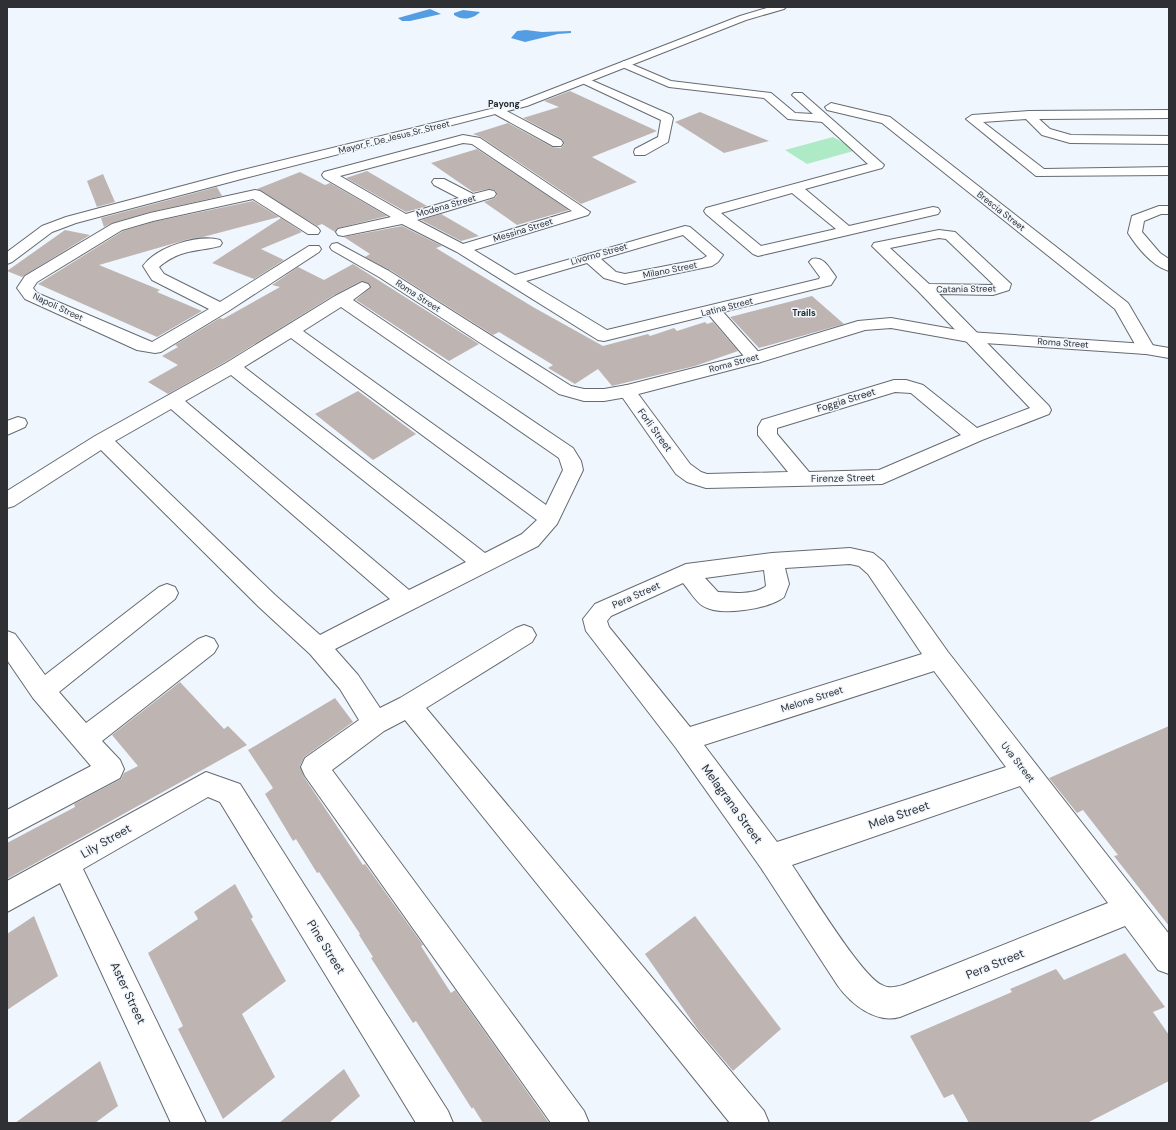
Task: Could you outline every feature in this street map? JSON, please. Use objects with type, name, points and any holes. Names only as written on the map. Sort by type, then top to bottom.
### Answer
[{"type":"street","name":"Mayor F. De Jesus Sr. Street","points":[[7,259],[47,229],[72,220],[240,175],[523,104],[743,18],[781,7]]},
{"type":"street","name":"Brescia Street","points":[[624,64],[669,84],[767,94],[792,116],[828,113],[886,120],[1122,306],[1146,349]]},
{"type":"street","points":[[584,80],[667,118],[664,139],[640,152]]},
{"type":"street","points":[[798,95],[828,113],[878,165],[710,211],[758,251],[933,211]]},
{"type":"street","points":[[499,111],[557,143]]},
{"type":"street","points":[[1169,114],[1029,115],[972,118],[1041,172],[1169,171]]},
{"type":"street","points":[[1029,115],[1046,132],[1070,139],[1169,140]]},
{"type":"street","name":"Messina Street","points":[[404,219],[329,175],[463,139],[476,141],[583,212],[462,249]]},
{"type":"street","points":[[439,182],[471,199]]},
{"type":"street","points":[[795,188],[848,231]]},
{"type":"street","name":"Roma Street","points":[[255,194],[330,233],[384,274],[565,390],[591,395],[604,395],[627,391],[755,358],[864,325],[891,323],[969,337],[1146,349],[1169,353]]},
{"type":"street","name":"Napoli Street","points":[[255,194],[150,217],[117,227],[31,279],[25,288],[31,296],[143,346],[155,348],[221,309],[314,249]]},
{"type":"street","name":"Modena Street","points":[[314,249],[326,249],[330,233],[404,219],[489,194]]},
{"type":"street","points":[[1169,210],[1159,210],[1137,219],[1135,233],[1155,256],[1169,266]]},
{"type":"street","points":[[404,219],[462,249],[514,280]]},
{"type":"street","name":"Milano Street","points":[[589,257],[610,275],[624,279],[707,263],[713,259],[715,255],[685,230]]},
{"type":"street","name":"Livorno Street","points":[[514,280],[685,230]]},
{"type":"street","points":[[314,249],[308,248],[303,242],[307,234],[330,233]]},
{"type":"street","name":"Catania Street","points":[[939,234],[950,235],[1003,284],[1002,287],[994,290],[925,289],[879,246],[939,234]]},
{"type":"street","points":[[215,243],[179,248],[163,254],[151,266],[158,277],[221,309]]},
{"type":"street","name":"Latina Street","points":[[514,280],[604,336],[825,282],[828,277],[817,262]]},
{"type":"street","points":[[7,501],[102,440],[232,367],[362,287]]},
{"type":"street","points":[[925,289],[969,337]]},
{"type":"street","points":[[318,648],[407,601],[530,540],[550,519],[573,470],[571,461],[566,453],[341,299]]},
{"type":"street","points":[[712,310],[755,358]]},
{"type":"street","points":[[292,331],[550,519]]},
{"type":"street","name":"Firenze Street","points":[[683,469],[694,478],[706,481],[882,477],[975,436],[1042,410],[969,337]]},
{"type":"street","points":[[232,367],[483,563]]},
{"type":"street","name":"Foggia Street","points":[[804,479],[768,435],[767,427],[769,424],[894,386],[906,386],[917,389],[975,436]]},
{"type":"street","name":"Forli Street","points":[[627,391],[683,469]]},
{"type":"street","points":[[173,401],[407,601]]},
{"type":"street","points":[[102,440],[267,601],[318,648],[349,682],[375,723]]},
{"type":"street","name":"Pera Street","points":[[596,625],[595,620],[603,610],[686,572],[772,561],[850,556],[865,559],[871,563]]},
{"type":"street","points":[[686,572],[711,600],[724,602],[762,598],[771,596],[776,591],[778,585],[772,561]]},
{"type":"street","name":"Uva Street","points":[[871,563],[939,659],[1169,959]]},
{"type":"street","points":[[42,690],[167,592]]},
{"type":"street","name":"Melagrana Street","points":[[596,625],[685,740],[771,858],[859,989]]},
{"type":"street","points":[[524,635],[409,706],[375,723],[314,767],[572,1123]]},
{"type":"street","points":[[7,642],[42,690],[111,769],[7,825]]},
{"type":"street","points":[[85,740],[206,646]]},
{"type":"street","name":"Melone Street","points":[[685,740],[939,659]]},
{"type":"street","points":[[409,706],[752,1123]]},
{"type":"street","name":"Mela Street","points":[[771,858],[1026,772]]},
{"type":"street","name":"Lily Street","points":[[7,897],[206,784]]},
{"type":"street","name":"Pine Street","points":[[206,784],[230,793],[436,1123]]},
{"type":"street","name":"Aster Street","points":[[66,864],[189,1123]]},
{"type":"street","name":"Pera Street","points":[[859,989],[870,997],[890,1004],[907,999],[1131,909]]},
{"type":"green space","points":[[833,137],[857,150],[807,164],[785,150]]},
{"type":"water","points":[[430,9],[441,14],[410,21],[402,21],[398,18]]},
{"type":"water","points":[[463,10],[480,12],[474,16],[464,19],[454,15],[454,13]]},
{"type":"water","points":[[526,30],[542,32],[571,31],[571,33],[558,34],[525,42],[511,38],[517,31]]},
{"type":"building","points":[[570,91],[657,131],[592,157],[637,182],[581,204],[481,137],[473,134],[508,123],[552,147],[561,148],[564,144],[562,139],[523,118],[559,107],[544,101]]},
{"type":"building","points":[[700,112],[769,141],[724,153],[675,122]]},
{"type":"building","points":[[477,149],[569,210],[517,225],[484,202],[495,198],[497,195],[495,190],[489,189],[473,192],[431,163]]},
{"type":"building","points":[[367,171],[427,206],[406,212],[346,178]]},
{"type":"building","points":[[300,172],[325,185],[330,183],[387,216],[338,228],[335,232],[322,224],[317,226],[257,189]]},
{"type":"building","points":[[103,174],[115,202],[97,207],[87,181]]},
{"type":"building","points":[[217,187],[222,196],[150,212],[112,223],[104,227],[101,218]]},
{"type":"building","points":[[253,201],[279,217],[203,237],[189,239],[99,265],[160,290],[157,292],[202,311],[157,337],[38,284],[123,231],[153,222]]},
{"type":"building","points":[[441,214],[479,236],[461,241],[421,220]]},
{"type":"building","points":[[281,218],[302,232],[261,249],[284,260],[254,279],[212,263]]},
{"type":"building","points":[[402,226],[442,246],[436,248],[533,307],[603,346],[648,334],[650,336],[674,328],[677,331],[705,322],[707,324],[713,322],[738,351],[695,366],[612,386],[598,369],[575,384],[548,368],[553,365],[499,332],[493,335],[390,270],[365,257],[370,254],[344,237]]},
{"type":"building","points":[[65,230],[90,235],[22,277],[7,271]]},
{"type":"building","points":[[353,264],[479,344],[449,361],[356,300],[371,287],[368,283],[361,281],[334,295],[225,362],[168,394],[148,382],[178,365],[162,356],[178,347],[175,345],[220,318],[223,319],[280,287],[272,285],[298,267],[324,280]]},
{"type":"building","points":[[812,296],[844,324],[759,348],[730,317]]},
{"type":"building","points":[[358,391],[416,434],[373,460],[315,414]]},
{"type":"building","points":[[180,682],[224,729],[228,726],[247,745],[7,879],[7,843],[75,807],[74,804],[121,779],[124,773],[138,766],[112,735]]},
{"type":"building","points":[[335,698],[353,722],[304,757],[300,766],[304,777],[363,865],[365,864],[423,945],[421,946],[451,993],[455,990],[549,1123],[483,1123],[473,1107],[472,1109],[416,1021],[413,1023],[371,958],[373,957],[359,935],[360,934],[319,872],[317,873],[296,839],[293,841],[265,794],[273,788],[248,750]]},
{"type":"building","points":[[1169,726],[1169,926],[1114,856],[1118,855],[1083,810],[1077,813],[1049,778]]},
{"type":"building","points":[[235,884],[253,917],[251,919],[286,981],[242,1014],[275,1077],[223,1119],[178,1029],[183,1026],[148,953],[198,919],[194,912]]},
{"type":"building","points":[[34,916],[58,976],[7,1010],[7,934]]},
{"type":"building","points":[[695,916],[781,1029],[733,1071],[699,1031],[645,954]]},
{"type":"building","points":[[1125,953],[1165,1007],[1153,1012],[1169,1035],[1169,1081],[1087,1123],[969,1123],[953,1094],[944,1098],[910,1036],[1012,992],[1010,989],[1056,969],[1064,980]]},
{"type":"building","points":[[100,1061],[118,1106],[95,1123],[15,1123]]},
{"type":"building","points":[[344,1069],[360,1096],[329,1123],[279,1123]]},
{"type":"district","name":"Payong","points":[[504,104]]},
{"type":"district","name":"Trails","points":[[804,313]]}]
